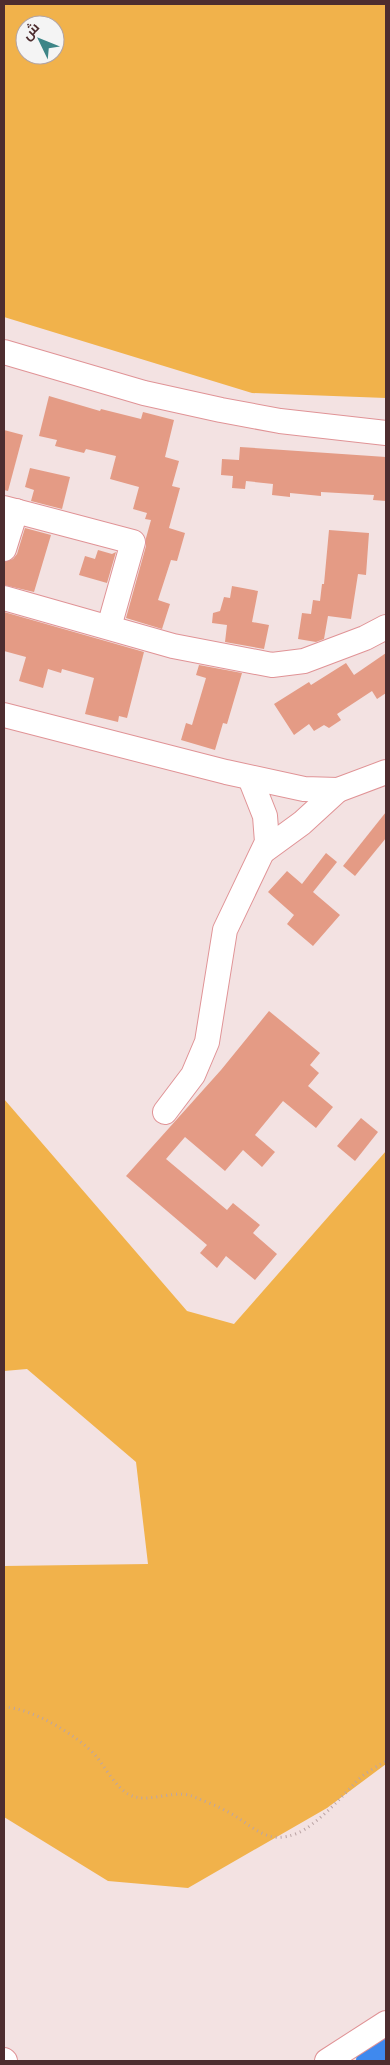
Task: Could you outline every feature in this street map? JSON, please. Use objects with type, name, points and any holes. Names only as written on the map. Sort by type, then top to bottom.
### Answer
[{"type":"street","points":[[4,352],[144,393],[221,410],[280,421],[386,433]]},
{"type":"street","points":[[4,549],[10,510],[133,542],[109,627]]},
{"type":"street","points":[[4,598],[173,646],[272,665],[304,661],[366,638],[386,627]]},
{"type":"street","points":[[4,715],[250,778],[304,789],[338,790]]},
{"type":"street","points":[[265,850],[296,827],[338,790],[386,772]]},
{"type":"street","points":[[165,1112],[193,1075],[207,1042],[225,930],[238,899],[265,850],[267,823],[250,778]]},
{"type":"street","points":[[267,823],[280,827],[296,827]]},
{"type":"street","points":[[327,2061],[386,2023]]},
{"type":"path","points":[[4,1707],[20,1709],[45,1720],[77,1740],[95,1755],[127,1794],[138,1797],[190,1796],[230,1813],[270,1837],[283,1837],[300,1832],[348,1794],[356,1782],[386,1761]]},
{"type":"shaded area","points":[[4,4],[386,4],[386,398],[252,393],[4,317]]},
{"type":"shaded area","points":[[4,1099],[187,1311],[234,1324],[386,1151],[386,1764],[327,1808],[188,1888],[108,1881],[4,1817],[4,1566],[148,1564],[136,1462],[27,1369],[4,1371]]},
{"type":"building","points":[[49,396],[100,411],[101,409],[141,419],[143,412],[174,420],[165,457],[179,461],[172,486],[180,488],[169,528],[185,533],[177,561],[171,560],[158,600],[170,604],[162,629],[126,618],[146,546],[146,538],[151,520],[145,519],[147,513],[133,509],[139,487],[110,479],[116,456],[86,449],[84,453],[55,446],[57,440],[39,436]]},
{"type":"building","points":[[4,430],[23,435],[8,491],[4,490]]},
{"type":"building","points":[[240,447],[386,457],[386,501],[373,500],[374,495],[321,492],[321,496],[290,493],[290,497],[272,495],[273,484],[246,481],[245,489],[232,488],[233,476],[221,475],[222,459],[239,460]]},
{"type":"building","points":[[30,468],[70,477],[62,509],[31,501],[34,490],[25,487]]},
{"type":"building","points":[[25,528],[51,535],[34,592],[4,585],[4,562],[13,559],[17,554]]},
{"type":"building","points":[[329,530],[369,533],[366,575],[358,574],[351,619],[328,616],[324,639],[316,642],[298,639],[302,613],[311,614],[313,600],[320,601],[322,584],[324,584]]},
{"type":"building","points":[[98,550],[112,554],[116,552],[107,583],[79,575],[85,556],[95,559]]},
{"type":"building","points":[[232,586],[258,591],[252,622],[269,625],[264,649],[225,642],[227,625],[212,623],[213,613],[220,611],[224,597],[230,598]]},
{"type":"building","points":[[4,612],[144,652],[127,718],[119,716],[118,722],[85,714],[94,678],[62,669],[61,673],[48,669],[43,688],[19,681],[26,657],[4,651]]},
{"type":"building","points":[[386,653],[386,693],[377,699],[372,691],[337,714],[341,720],[329,728],[324,725],[314,731],[309,724],[294,735],[274,704],[309,682],[311,685],[346,663],[354,675]]},
{"type":"building","points":[[199,665],[242,673],[227,724],[223,723],[215,750],[181,740],[186,723],[192,725],[206,678],[196,675]]},
{"type":"building","points":[[386,812],[386,838],[355,876],[343,866]]},
{"type":"building","points":[[326,853],[337,862],[313,892],[340,915],[313,946],[287,924],[294,915],[268,892],[287,871],[302,884]]},
{"type":"building","points":[[269,1011],[320,1053],[310,1065],[319,1073],[308,1086],[333,1107],[316,1128],[283,1101],[255,1135],[275,1152],[262,1167],[243,1150],[225,1171],[185,1137],[166,1159],[227,1210],[233,1203],[260,1225],[253,1233],[277,1254],[255,1280],[226,1256],[217,1268],[200,1253],[207,1245],[126,1176],[221,1070]]},
{"type":"building","points":[[361,1118],[378,1132],[355,1161],[337,1146]]},
{"type":"waterway","points":[[371,2061],[386,2052]]}]
